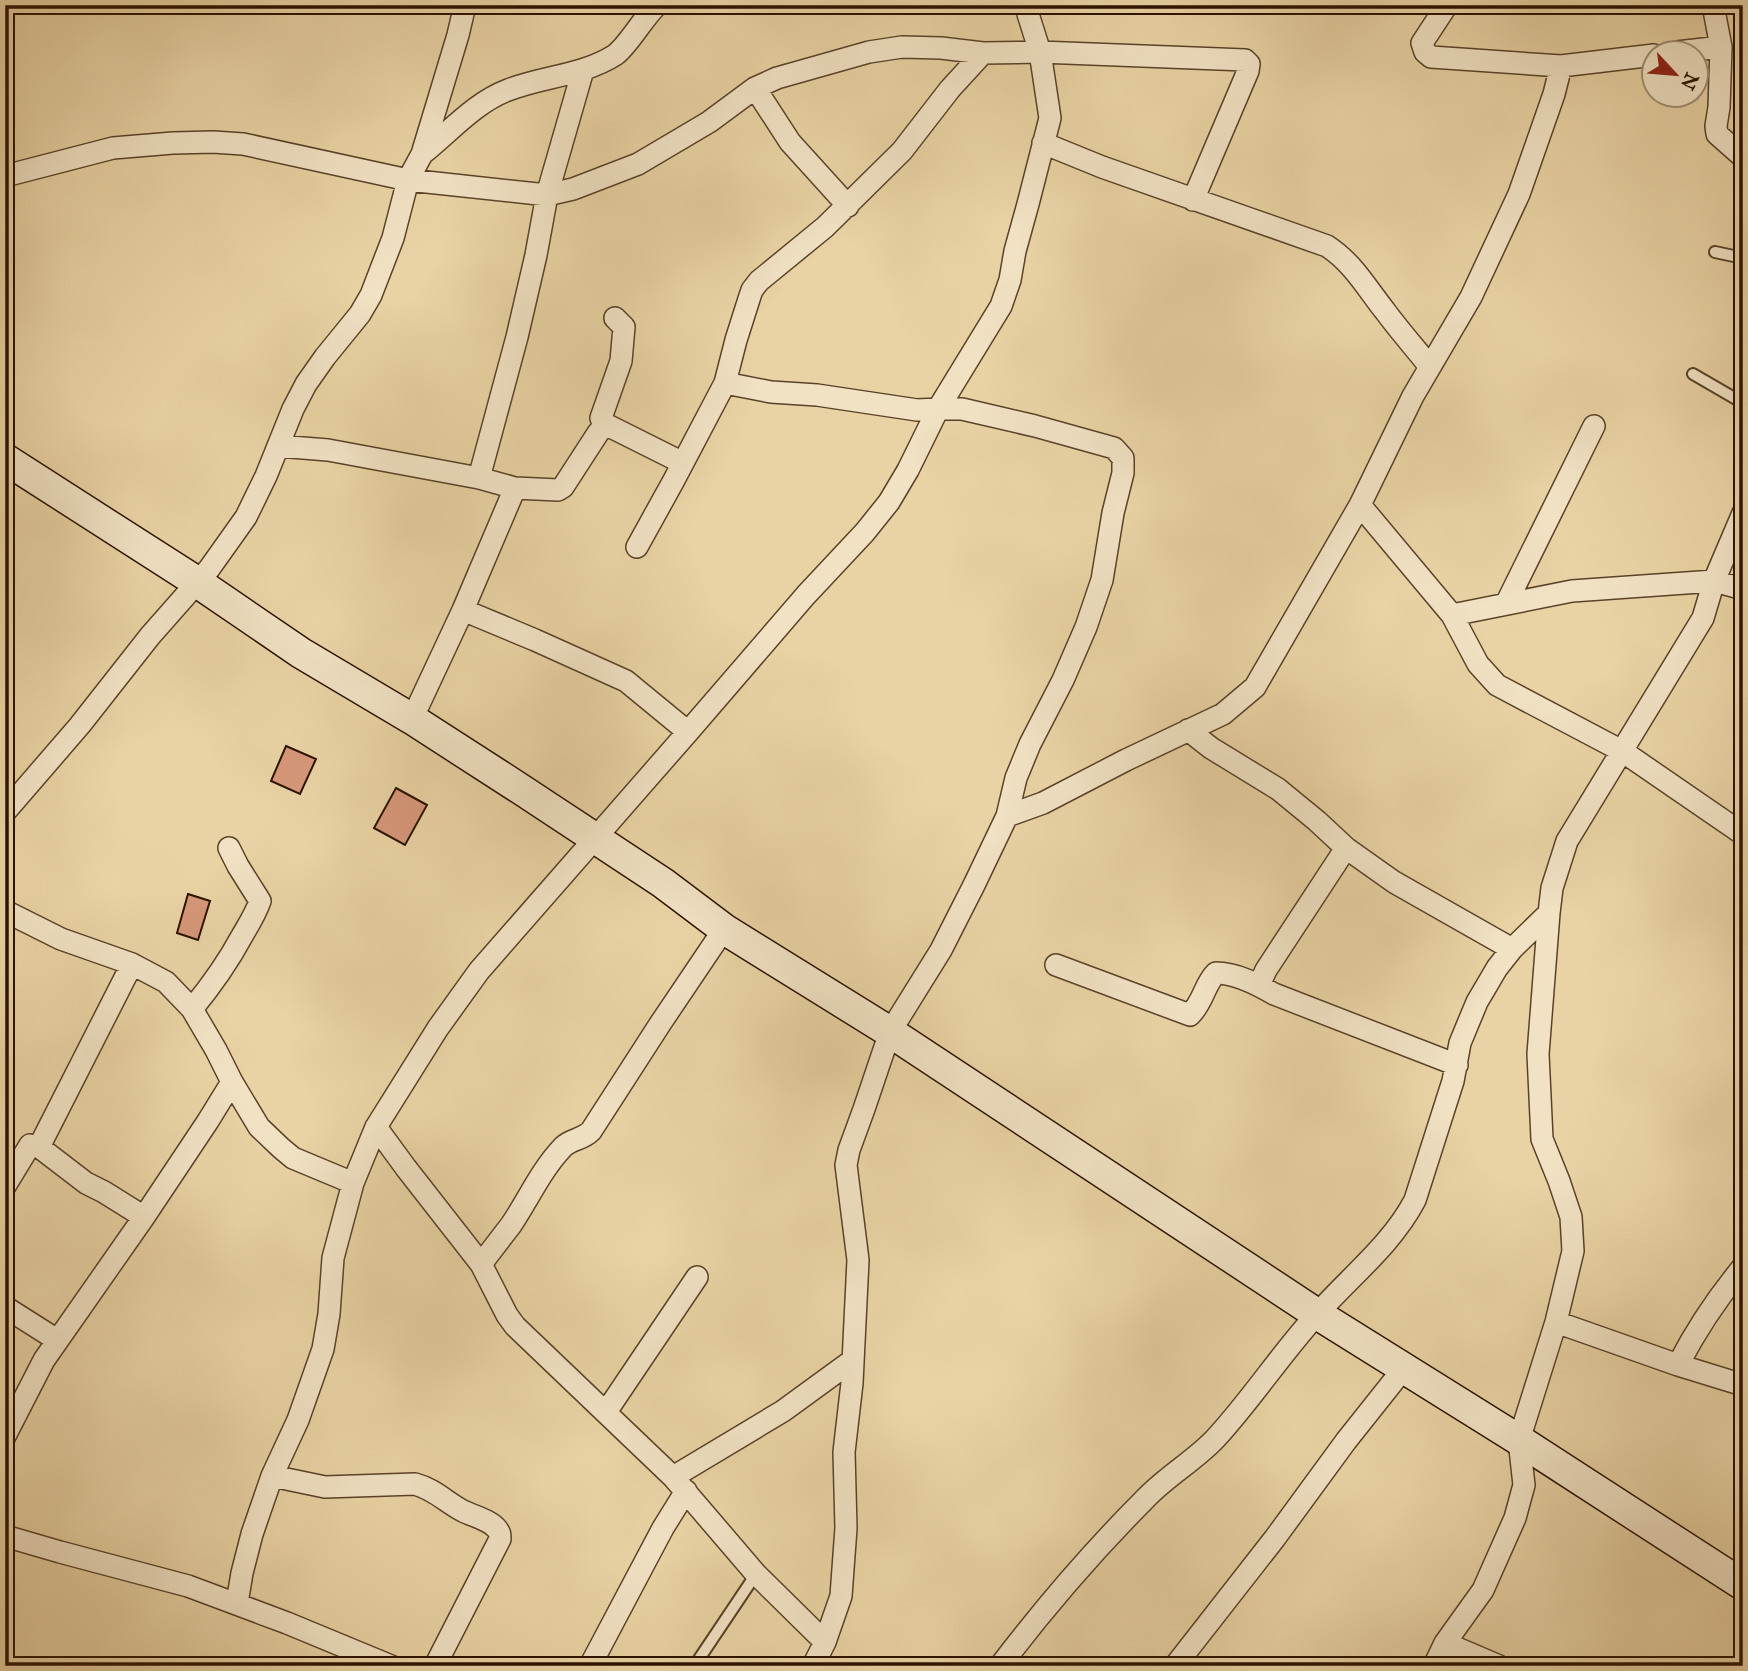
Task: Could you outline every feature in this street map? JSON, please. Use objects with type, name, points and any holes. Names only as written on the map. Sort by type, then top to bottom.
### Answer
[{"type":"street","points":[[5,813],[222,553],[246,517],[293,409],[312,374],[360,314],[371,295],[393,238],[408,180],[422,153],[465,5]]},
{"type":"street","points":[[422,153],[495,95],[583,70],[617,54],[657,5]]},
{"type":"street","points":[[1447,5],[1422,43],[1425,52],[1431,57],[1561,66],[1640,57]]},
{"type":"street","points":[[1713,5],[1721,47],[1717,134],[1743,157]]},
{"type":"street","points":[[237,1604],[252,1534],[272,1476],[298,1420],[323,1349],[329,1314],[333,1258],[353,1183],[376,1126],[438,1028],[479,971],[889,502],[938,408],[1001,306],[1010,280],[1049,118],[1040,52],[1023,8]]},
{"type":"street","points":[[5,176],[113,148],[213,142],[243,144],[408,180],[547,195],[573,189],[638,164],[709,122],[755,88],[777,78],[869,52],[902,47],[983,53],[1040,52],[1244,60],[1249,64],[1248,71],[1193,200]]},
{"type":"street","points":[[1710,48],[1721,47]]},
{"type":"street","points":[[637,547],[725,383],[752,290],[759,281],[848,206],[902,151],[950,89],[983,53]]},
{"type":"street","points":[[1007,816],[1043,803],[1223,714],[1255,687],[1360,505],[1413,396],[1471,296],[1519,194],[1561,66]]},
{"type":"street","points":[[479,478],[537,255],[547,195],[583,70]]},
{"type":"street","points":[[755,88],[790,142],[848,206]]},
{"type":"street","points":[[1043,143],[1102,167],[1326,246],[1352,267],[1430,367]]},
{"type":"street","points":[[604,426],[601,418],[621,361],[624,327],[615,317]]},
{"type":"street","points":[[725,383],[771,392],[817,395],[917,410],[962,410],[1035,426],[1114,448],[1123,458],[1123,473],[1113,513],[1102,580],[1086,627],[1063,680],[1030,744],[1016,778],[1007,816],[942,950],[890,1032],[849,1150],[846,1165],[858,1260],[853,1360],[844,1452],[846,1528],[841,1596],[825,1642],[813,1666]]},
{"type":"street","points":[[278,446],[328,450],[479,478],[515,488],[558,490],[564,487],[604,426]]},
{"type":"street","points":[[604,426],[609,426],[682,463]]},
{"type":"street","points":[[1506,604],[1594,426]]},
{"type":"street","points":[[5,460],[197,582],[301,653],[412,719],[663,883],[724,929],[890,1032],[1317,1314],[1519,1440],[1743,1585]]},
{"type":"street","points":[[412,719],[463,610],[515,488]]},
{"type":"street","points":[[1360,505],[1452,615],[1478,664],[1497,685],[1622,751],[1743,834]]},
{"type":"street","points":[[1434,1666],[1445,1643],[1483,1590],[1515,1517],[1524,1485],[1519,1440],[1556,1322],[1573,1251],[1571,1217],[1542,1139],[1538,1054],[1552,888],[1567,842],[1703,618],[1714,581],[1742,515]]},
{"type":"street","points":[[1452,615],[1572,591],[1714,581],[1743,589]]},
{"type":"street","points":[[463,610],[626,681],[688,732]]},
{"type":"street","points":[[1188,730],[1211,748],[1278,789],[1346,848],[1394,882],[1512,949]]},
{"type":"street","points":[[192,1009],[234,951],[260,901],[229,848]]},
{"type":"street","points":[[1259,985],[1266,970],[1346,848]]},
{"type":"street","points":[[5,911],[61,939],[132,964],[166,982],[192,1009],[259,1127],[293,1157],[353,1183]]},
{"type":"street","points":[[1000,1666],[1074,1576],[1148,1496],[1214,1440],[1317,1314],[1390,1238],[1407,1215],[1416,1200],[1457,1065],[1460,1044],[1477,1002],[1512,949],[1549,913]]},
{"type":"street","points":[[481,1264],[511,1225],[559,1152],[570,1142],[585,1137],[591,1131],[724,929]]},
{"type":"street","points":[[38,1147],[132,964]]},
{"type":"street","points":[[1056,965],[1190,1015],[1201,1002],[1209,979],[1216,972],[1227,972],[1274,994],[1457,1065]]},
{"type":"street","points":[[5,1436],[44,1360],[144,1217],[232,1082]]},
{"type":"street","points":[[376,1126],[481,1264],[515,1326],[680,1484],[756,1573],[825,1642]]},
{"type":"street","points":[[5,1186],[30,1145],[38,1147],[86,1183],[144,1217]]},
{"type":"street","points":[[1678,1365],[1691,1341],[1743,1267]]},
{"type":"street","points":[[606,1412],[697,1277]]},
{"type":"street","points":[[5,1307],[57,1340]]},
{"type":"street","points":[[1556,1322],[1743,1385]]},
{"type":"street","points":[[590,1666],[663,1528],[680,1484],[853,1360]]},
{"type":"street","points":[[1175,1666],[1404,1368]]},
{"type":"street","points":[[272,1476],[325,1487],[415,1484],[435,1492],[500,1532],[500,1539],[435,1666]]},
{"type":"street","points":[[5,1536],[188,1586],[237,1604],[348,1658],[391,1666]]},
{"type":"street","points":[[1445,1643],[1499,1666]]},
{"type":"lane","points":[[1715,252],[1743,258]]},
{"type":"lane","points":[[1693,374],[1743,403]]},
{"type":"lane","points":[[695,1665],[756,1573]]},
{"type":"building","points":[[286,746],[316,759],[300,794],[271,781]]},
{"type":"building","points":[[396,788],[427,805],[405,845],[374,828]]},
{"type":"building","points":[[188,894],[210,901],[198,940],[177,933]]}]
